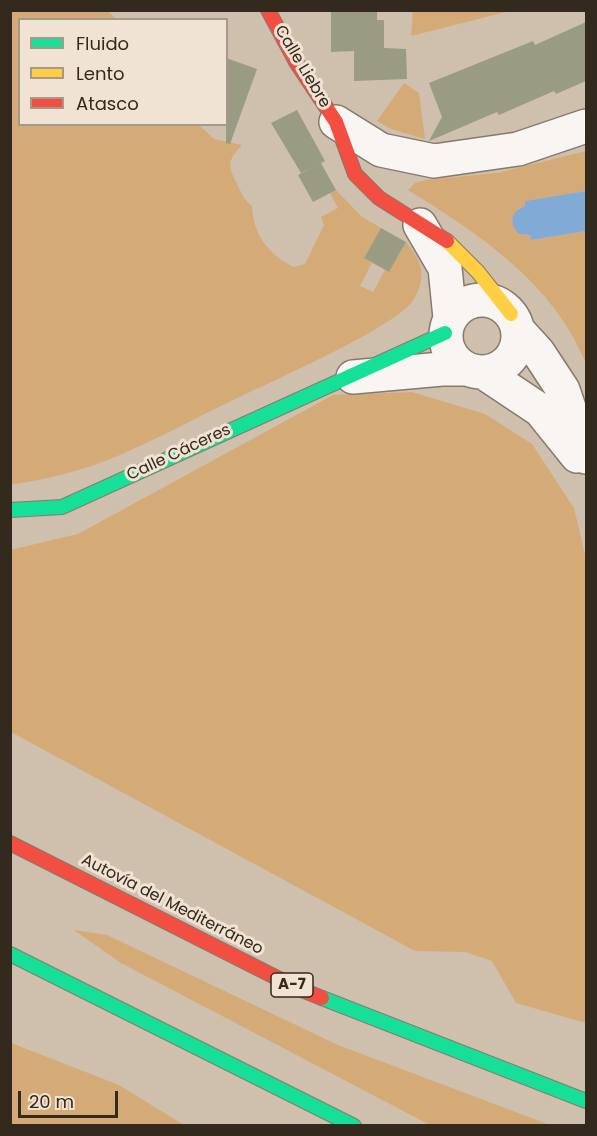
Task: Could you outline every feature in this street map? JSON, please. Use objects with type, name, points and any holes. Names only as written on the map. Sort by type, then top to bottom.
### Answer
[{"type":"main road","name":"Calle Liebre","points":[[268,10],[296,63],[336,122],[355,174],[379,198],[446,240],[478,272],[514,322]]},
{"type":"main road","name":"Calle Cáceres","points":[[10,510],[62,507],[342,378],[448,325]]},
{"type":"main road","name":"Autovía del Mediterráneo","points":[[10,843],[297,988],[586,1101]]},
{"type":"main road","points":[[10,954],[354,1125]]},
{"type":"street","name":"Calle Liebre","points":[[336,122],[381,150],[434,161],[518,149],[586,126]]},
{"type":"street","name":"Calle Liebre","points":[[420,225],[445,268],[448,325]]},
{"type":"street","points":[[586,457],[563,390],[538,352],[514,322],[497,303],[480,299],[457,308],[448,325],[450,354],[540,410],[586,467]]},
{"type":"street","points":[[475,371],[495,370],[513,354],[514,322]]},
{"type":"street","name":"Calle Cáceres","points":[[342,378],[442,369],[475,371]]},
{"type":"shaded area","points":[[11,10],[108,11],[115,18],[18,18],[18,126],[200,126],[214,139],[242,145],[231,160],[232,174],[247,202],[252,206],[259,235],[270,250],[285,262],[294,267],[305,264],[324,225],[321,217],[338,208],[330,193],[336,190],[361,216],[381,228],[364,258],[372,263],[360,286],[373,292],[385,270],[389,272],[406,242],[419,262],[421,283],[414,299],[403,311],[383,325],[298,370],[107,460],[53,477],[10,485]]},
{"type":"shaded area","points":[[413,10],[510,11],[411,36]]},
{"type":"shaded area","points":[[404,83],[419,93],[425,139],[391,129],[377,121]]},
{"type":"shaded area","points":[[586,151],[586,191],[525,201],[525,206],[519,208],[524,235],[530,235],[531,240],[586,231],[586,364],[572,335],[555,309],[512,263],[461,224],[408,190],[415,183],[425,180],[497,173]]},
{"type":"shaded area","points":[[412,392],[485,414],[532,444],[574,508],[586,559],[586,1023],[516,1003],[492,961],[465,952],[415,951],[11,732],[10,550],[78,534],[333,395]]},
{"type":"shaded area","points":[[74,930],[107,935],[338,1045],[550,1125],[430,1125],[121,963]]},
{"type":"shaded area","points":[[11,1043],[119,1085],[184,1125],[11,1125]]},
{"type":"water","points":[[586,191],[586,231],[531,240],[530,235],[519,234],[513,226],[514,214],[525,206],[525,201]]},
{"type":"building","points":[[331,10],[377,10],[377,20],[384,20],[384,48],[406,49],[407,79],[354,81],[354,51],[331,52]]},
{"type":"building","points":[[586,22],[586,81],[556,94],[554,91],[499,115],[497,112],[429,141],[442,117],[429,83],[533,41],[535,45]]},
{"type":"building","points":[[228,59],[257,69],[230,144],[226,143]]},
{"type":"building","points":[[297,110],[325,161],[321,163],[336,190],[313,202],[298,175],[319,164],[301,173],[271,123]]},
{"type":"building","points":[[381,228],[406,242],[389,272],[364,258]]},
{"type":"traffic: fast","points":[[10,510],[62,507],[445,333]]},
{"type":"traffic: fast","points":[[10,954],[354,1126]]},
{"type":"traffic: fast","points":[[322,998],[586,1101]]},
{"type":"traffic: slow","points":[[447,241],[478,272],[511,314]]},
{"type":"traffic: jam","points":[[268,10],[296,62],[336,122],[355,174],[379,198],[447,241]]},
{"type":"traffic: jam","points":[[10,843],[297,988],[322,998]]}]
